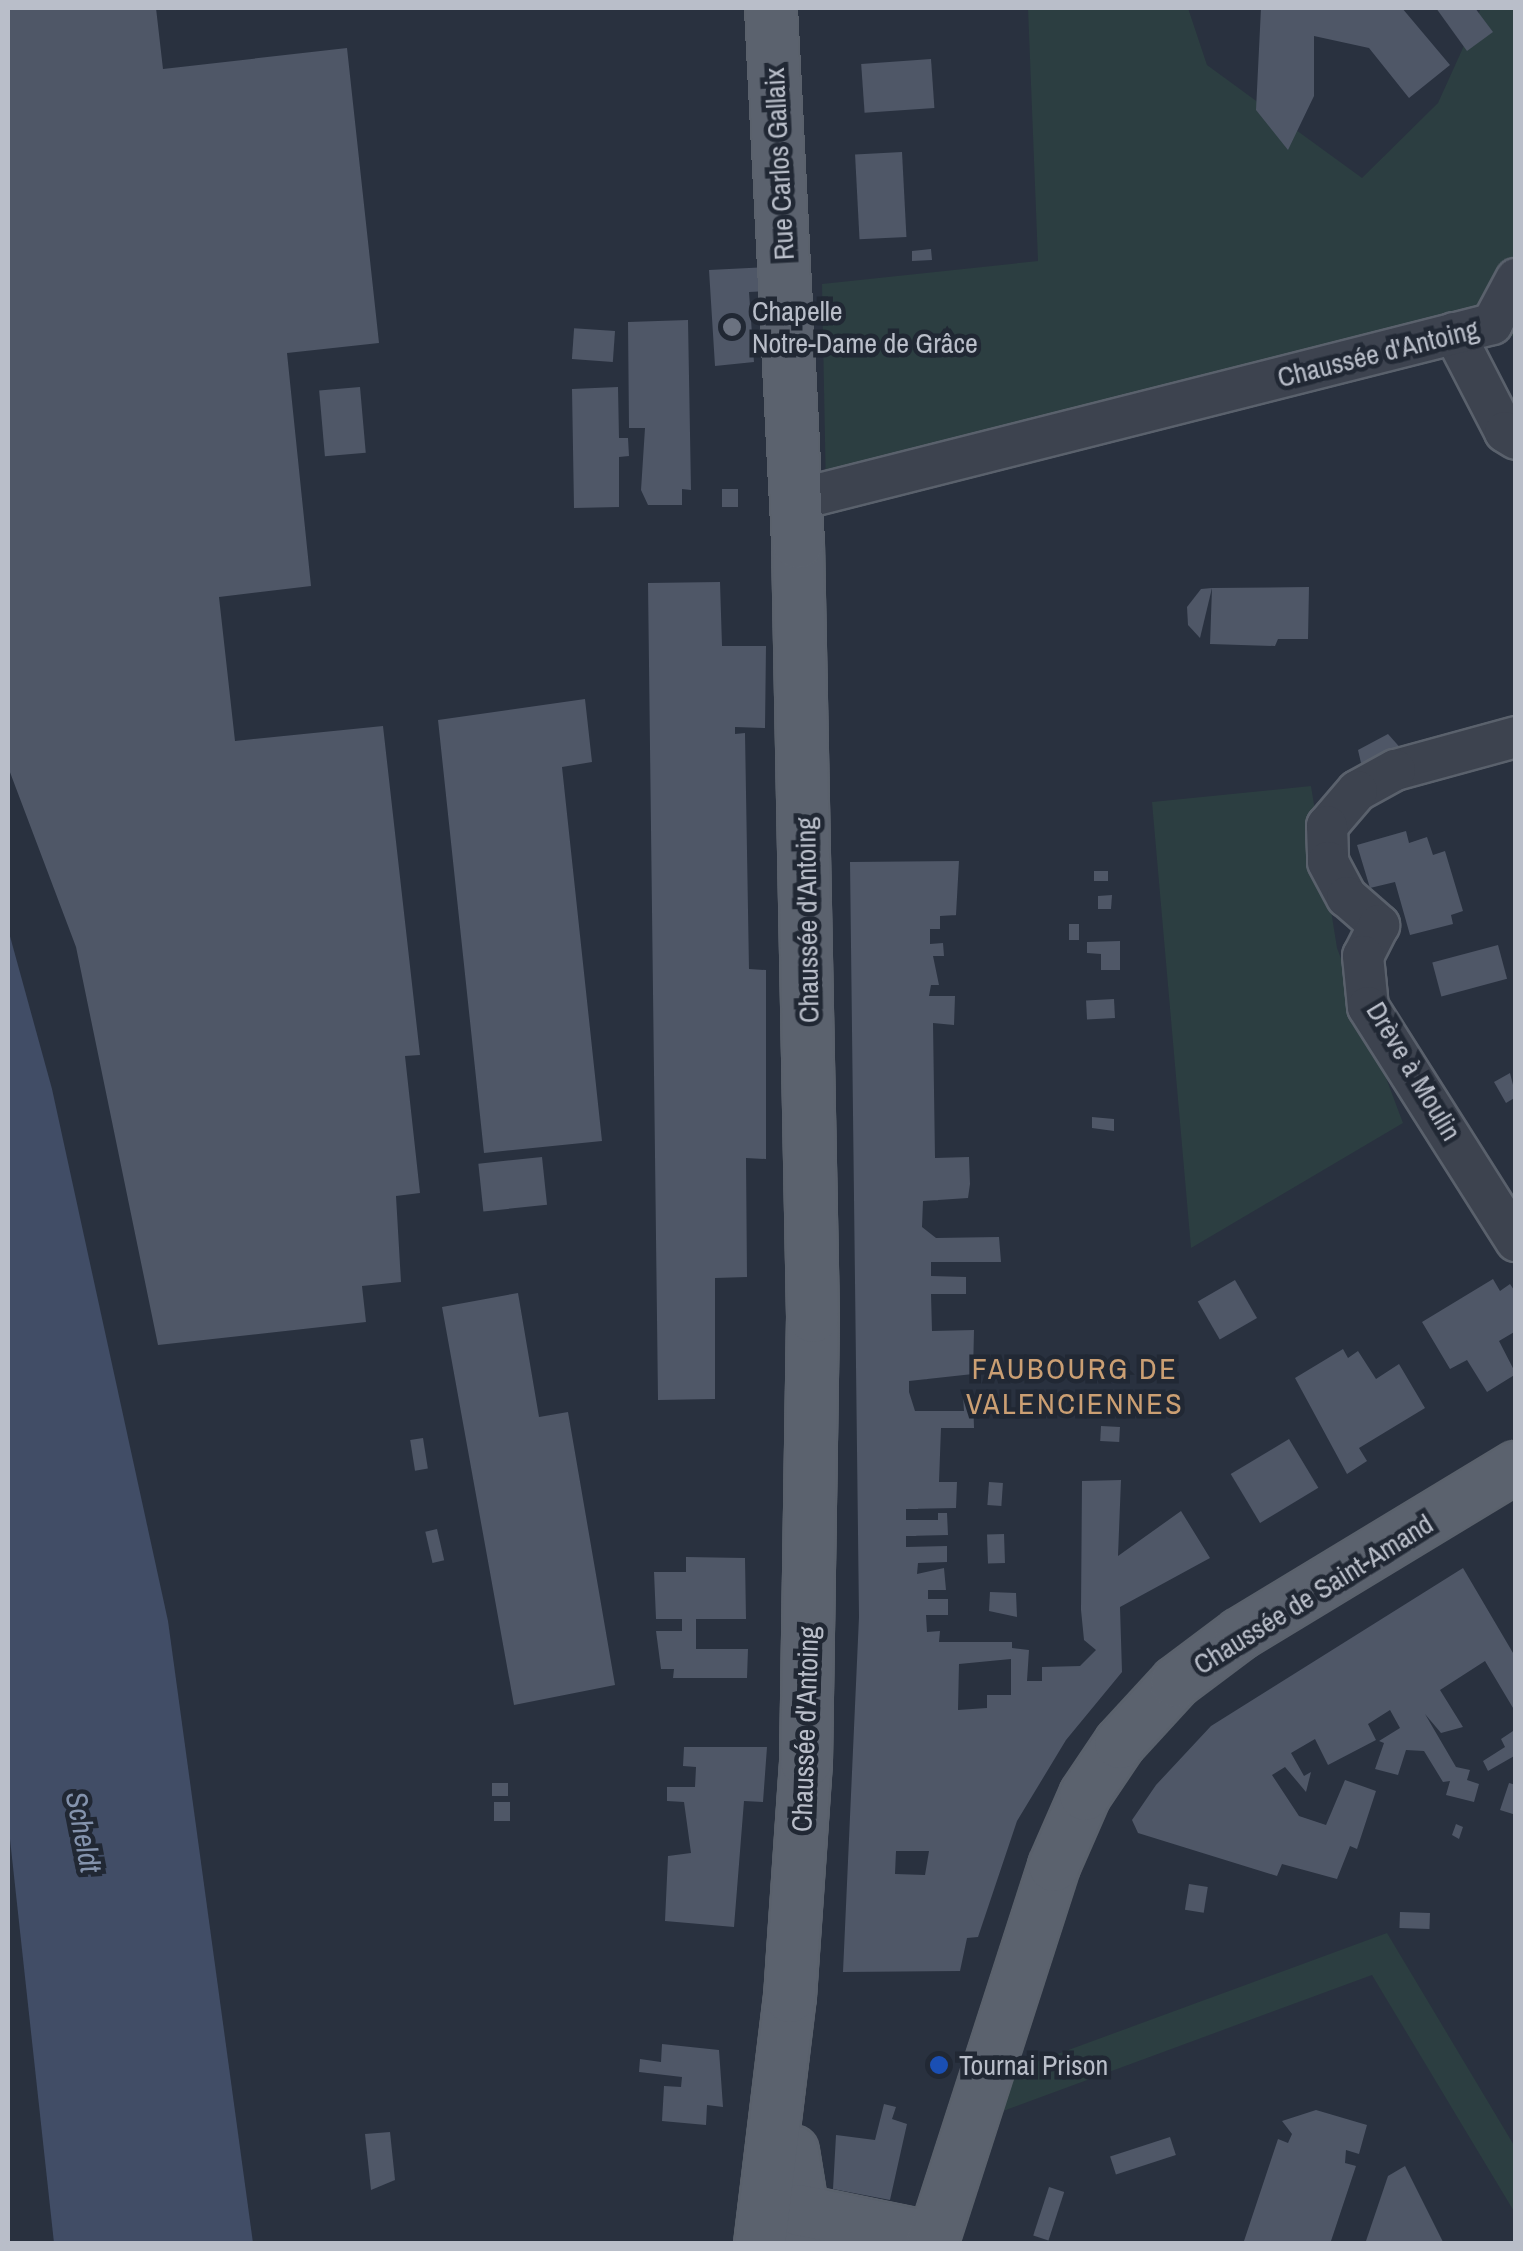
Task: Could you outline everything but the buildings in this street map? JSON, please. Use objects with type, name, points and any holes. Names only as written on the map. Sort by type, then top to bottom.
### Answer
[{"type":"main road","name":"Rue Carlos Gallaix","points":[[771,8],[796,500]]},
{"type":"main road","name":"Chaussée d'Antoing","points":[[784,2056],[806,1762],[813,1317],[796,500]]},
{"type":"main road","name":"Chaussée de Saint-Amand","points":[[914,2240],[950,2182],[1054,1866],[1086,1795],[1120,1743],[1176,1682],[1240,1634],[1516,1467]]},
{"type":"main road","points":[[784,2056],[803,2227],[914,2240]]},
{"type":"main road","points":[[760,2244],[784,2056]]},
{"type":"street","name":"Chaussée d'Antoing","points":[[796,500],[1487,325],[1516,280]]},
{"type":"street","points":[[1487,325],[1505,432],[1516,438]]},
{"type":"street","name":"Drève à Moulin","points":[[1516,738],[1395,770],[1357,791],[1328,826],[1328,862],[1346,897],[1379,925],[1362,956],[1368,1007],[1516,1241]]},
{"type":"shaded area","points":[[1028,8],[1188,8],[1207,65],[1362,178],[1438,103],[1481,8],[1515,8],[1515,338],[1491,324],[826,493],[822,284],[1038,261]]},
{"type":"shaded area","points":[[1311,786],[1337,948],[1403,1123],[1191,1248],[1152,802]]},
{"type":"shaded area","points":[[1387,1933],[1515,2147],[1515,2213],[1372,1975],[995,2114],[1003,2074]]},
{"type":"water","name":"Scheldt","points":[[8,929],[52,1089],[168,1621],[253,2243],[54,2243],[8,1821]]},
{"type":"place","name":"Chapelle Notre-Dame de Grâce","points":[[732,327]]},
{"type":"place","name":"Tournai Prison","points":[[939,2065]]},
{"type":"district","name":"FAUBOURG DE VALENCIENNES","points":[[1075,1385]]}]
